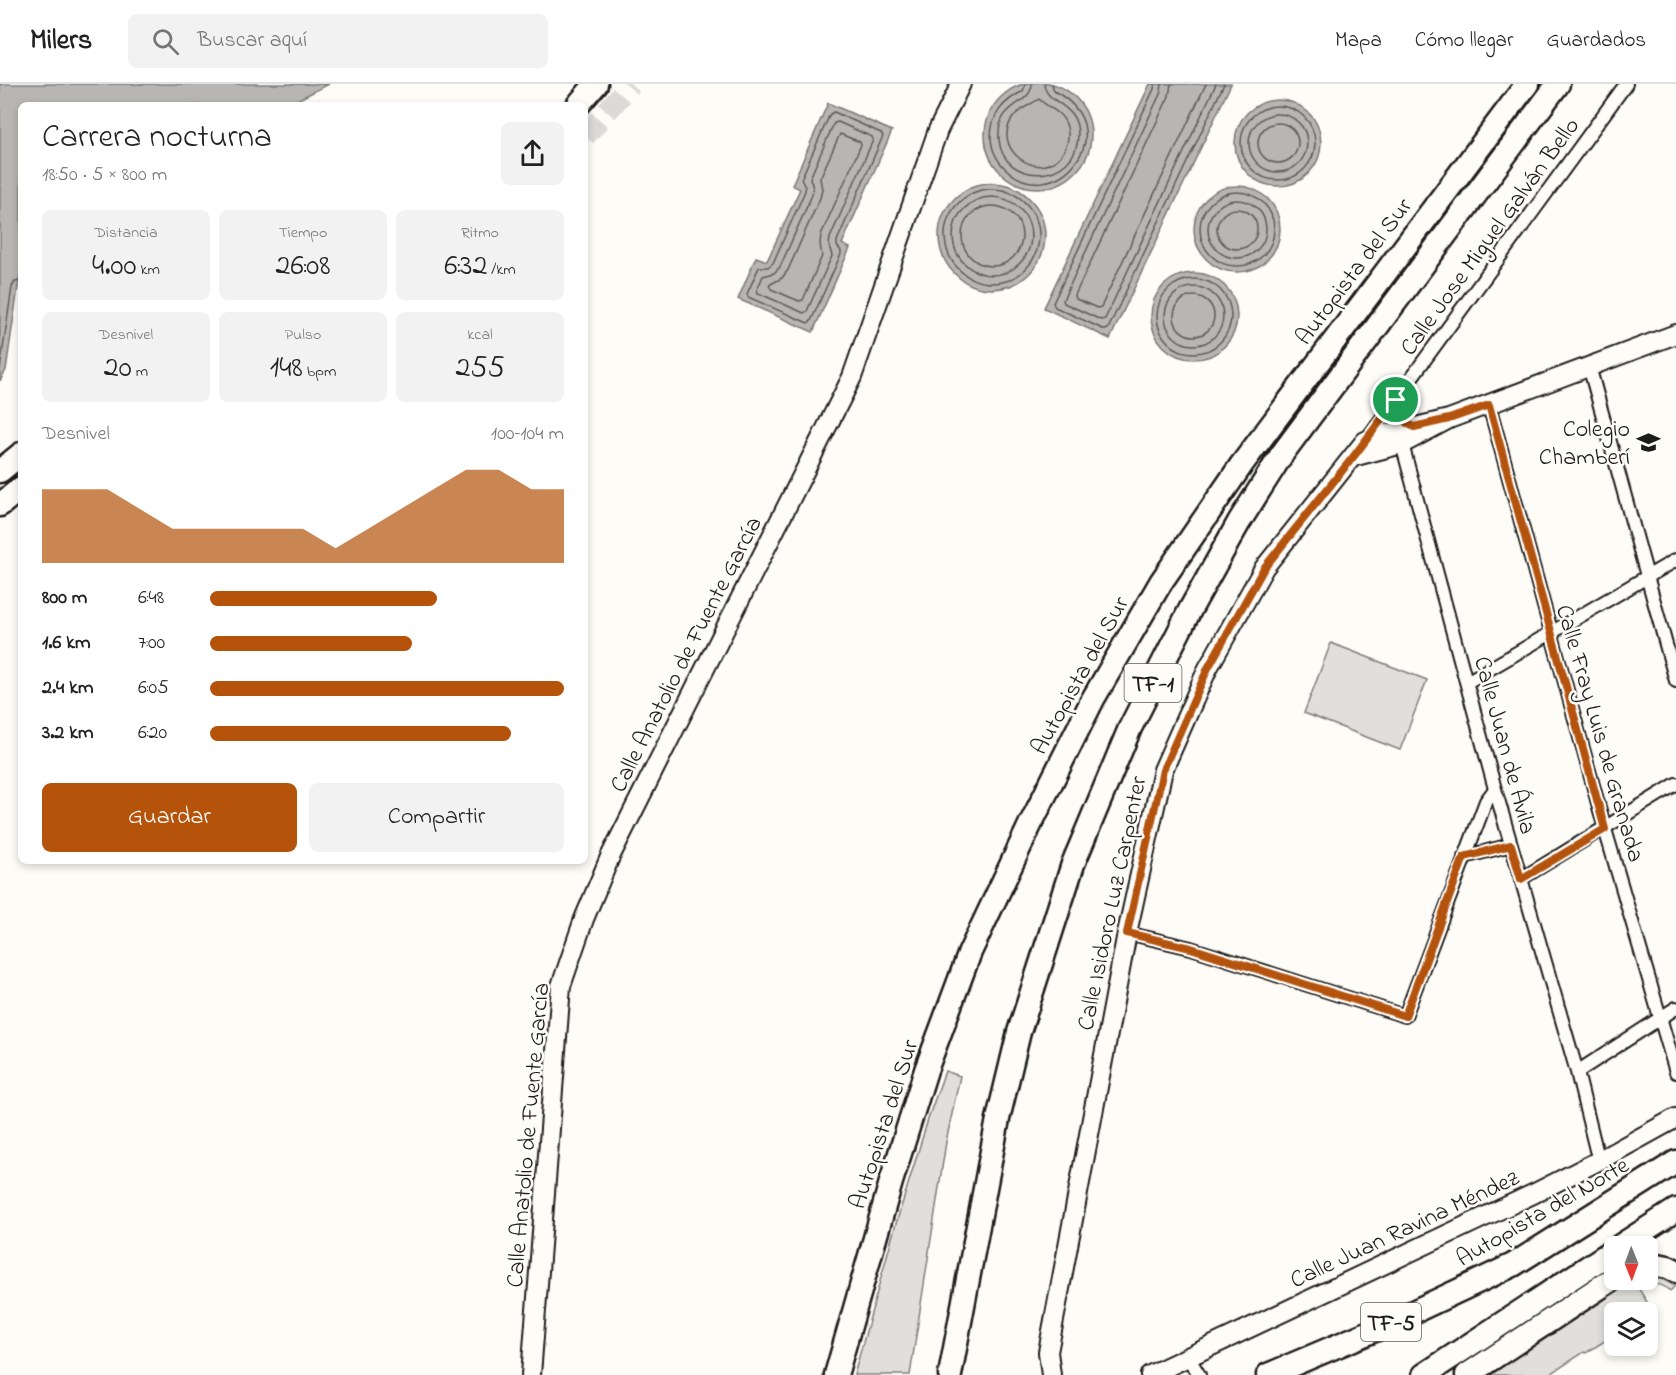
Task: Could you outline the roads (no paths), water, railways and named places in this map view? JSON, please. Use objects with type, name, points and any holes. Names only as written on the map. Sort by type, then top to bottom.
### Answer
[{"type":"highway","points":[[581,102],[596,84]]},
{"type":"highway","name":"Autopista del Sur","points":[[836,1375],[919,1092],[970,952],[1093,699],[1161,582],[1242,464],[1527,84]]},
{"type":"highway","name":"TF-1","points":[[950,1375],[998,1119],[1019,1032],[1073,864],[1130,728],[1191,608],[1239,522],[1282,454],[1558,84]]},
{"type":"highway","points":[[0,471],[18,456]]},
{"type":"highway","points":[[0,505],[18,490]]},
{"type":"highway","name":"Autopista del Norte","points":[[1268,1375],[1377,1329],[1513,1265],[1676,1162]]},
{"type":"highway","points":[[1636,1236],[1676,1210]]},
{"type":"highway","name":"TF-5","points":[[1424,1375],[1604,1257]]},
{"type":"highway","points":[[1658,1265],[1676,1271]]},
{"type":"highway","points":[[1467,1375],[1604,1285]]},
{"type":"street","name":"Calle Anatolio de Fuente García","points":[[531,1375],[561,986],[584,919],[610,856],[852,377],[938,130],[961,84]]},
{"type":"street","name":"Calle Jose Miguel Galván Bello","points":[[1365,441],[1626,84]]},
{"type":"street","points":[[1365,441],[1449,419],[1676,334]]},
{"type":"street","points":[[1589,366],[1676,681]]},
{"type":"street","points":[[1396,400],[1407,423],[1414,427]]},
{"type":"street","name":"Calle Fray Luis de Granada","points":[[1489,405],[1605,829],[1676,1072]]},
{"type":"street","points":[[1354,456],[1402,444],[1449,419]]},
{"type":"street","name":"Calle Isidoro Luz Carpenter","points":[[1051,1375],[1048,1352],[1127,933],[1163,770],[1208,668],[1264,568],[1365,441]]},
{"type":"street","name":"Calle Juan de Ávila","points":[[1402,444],[1511,845],[1600,1160]]},
{"type":"street","points":[[1467,682],[1676,560]]},
{"type":"street","points":[[1521,879],[1676,784]]},
{"type":"street","points":[[1127,933],[1191,948],[1405,1016],[1485,801],[1496,789]]},
{"type":"street","points":[[1464,857],[1511,845]]},
{"type":"street","points":[[1576,1072],[1676,1008]]},
{"type":"street","name":"Calle Juan Ravina Méndez","points":[[1150,1375],[1535,1193],[1676,1118]]},
{"type":"street","points":[[1188,1357],[1199,1375]]},
{"type":"water","points":[[1038,82],[1058,86],[1075,98],[1087,115],[1091,135],[1087,155],[1075,172],[1058,184],[1038,188],[1018,184],[1001,172],[989,155],[985,135],[989,115],[1001,98],[1018,86]]},
{"type":"water","points":[[0,84],[329,84],[293,102],[18,102],[18,288],[6,370],[0,381]]},
{"type":"water","points":[[1150,84],[1231,84],[1110,339],[1044,308]]},
{"type":"water","points":[[1278,100],[1302,107],[1314,119],[1321,143],[1314,167],[1302,179],[1278,186],[1254,179],[1242,167],[1235,143],[1242,119],[1254,107]]},
{"type":"water","points":[[828,103],[892,131],[842,244],[850,248],[813,332],[738,299],[756,257],[767,261],[800,189],[792,185]]},
{"type":"water","points":[[992,183],[1012,187],[1029,199],[1041,216],[1045,236],[1041,256],[1029,273],[1012,285],[992,289],[972,285],[955,273],[943,256],[939,236],[943,216],[955,199],[972,187]]},
{"type":"water","points":[[1237,186],[1261,193],[1273,205],[1280,229],[1273,253],[1261,265],[1237,272],[1213,265],[1201,253],[1194,229],[1201,205],[1213,193]]},
{"type":"water","points":[[1194,273],[1218,280],[1230,292],[1237,316],[1230,340],[1218,352],[1194,359],[1170,352],[1158,340],[1151,316],[1158,292],[1170,280]]},
{"type":"tunnel","points":[[588,133],[631,84]]},
{"type":"place","name":"Colegio Chamberí","points":[[1648,442]]}]
